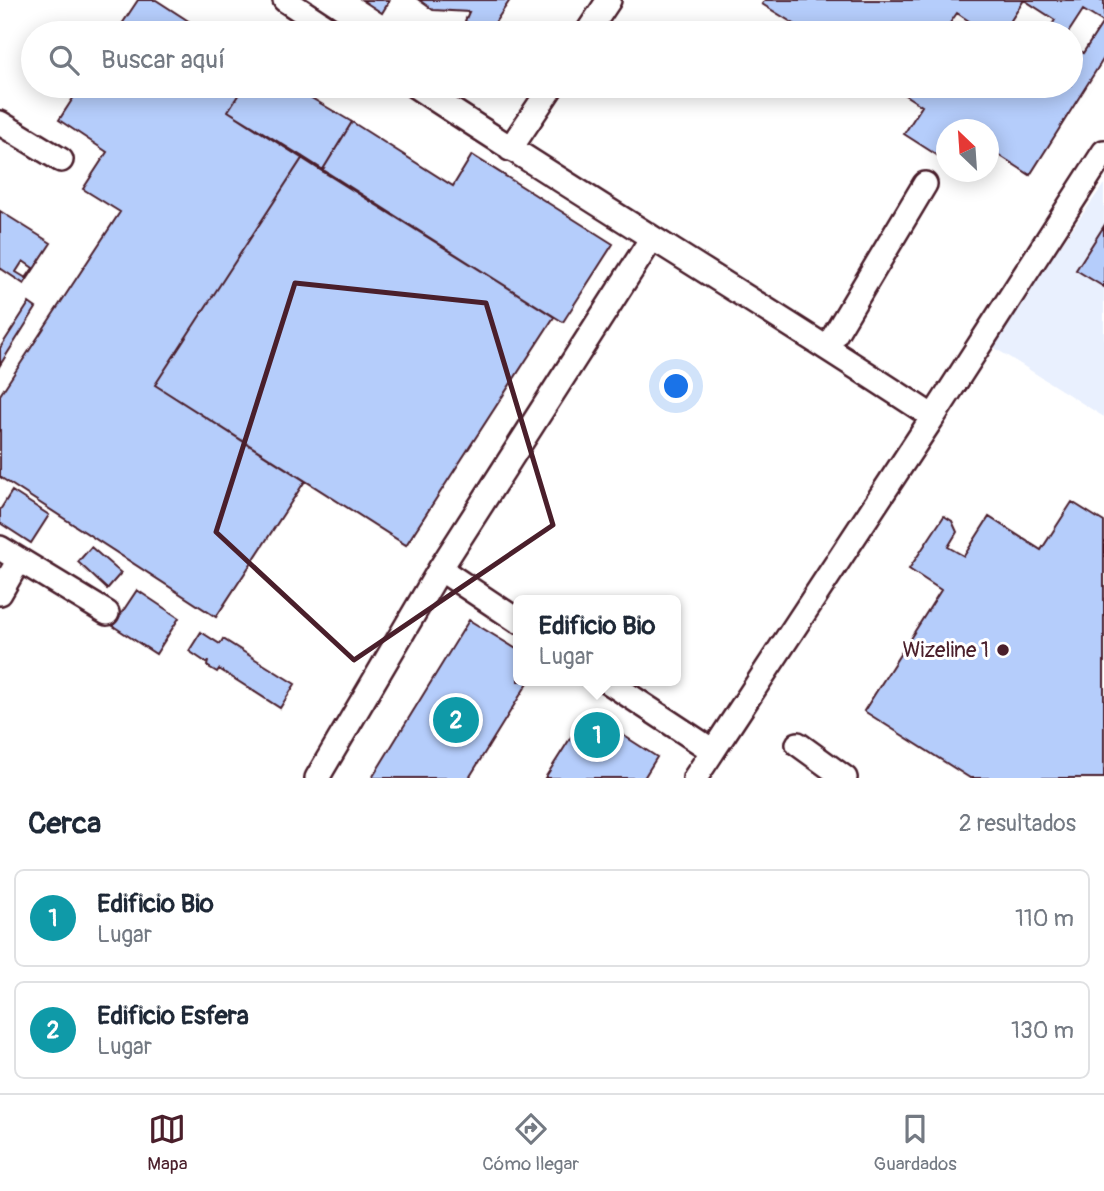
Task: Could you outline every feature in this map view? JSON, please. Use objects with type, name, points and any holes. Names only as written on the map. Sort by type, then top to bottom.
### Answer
[{"type":"lane","points":[[285,0],[317,21]]},
{"type":"lane","points":[[595,21],[609,0]]},
{"type":"lane","points":[[433,98],[933,417]]},
{"type":"lane","points":[[510,149],[544,98]]},
{"type":"lane","points":[[0,123],[61,160]]},
{"type":"lane","points":[[695,778],[1104,152]]},
{"type":"lane","points":[[827,348],[925,184]]},
{"type":"lane","points":[[317,778],[440,569],[652,238]]},
{"type":"lane","points":[[0,593],[10,554],[107,613]]},
{"type":"lane","points":[[440,569],[513,618]]},
{"type":"lane","points":[[615,686],[713,751]]},
{"type":"lane","points":[[798,744],[845,778]]},
{"type":"highlighted area","points":[[295,283],[486,303],[553,525],[354,660],[216,532]]},
{"type":"shaded area","points":[[1104,184],[1104,417],[990,345]]},
{"type":"building","points":[[138,0],[156,0],[188,21],[124,21]]},
{"type":"building","points":[[362,0],[390,0],[382,13]]},
{"type":"building","points":[[419,0],[510,0],[496,21],[465,21],[469,12],[433,10]]},
{"type":"building","points":[[765,0],[1024,0],[1011,21],[969,21],[957,13],[951,21],[790,21],[762,4]]},
{"type":"building","points":[[1024,0],[1104,0],[1104,58],[1083,91],[1083,53],[1103,22],[1083,10],[1076,21],[1054,21]]},
{"type":"building","points":[[73,98],[236,98],[228,111],[303,157],[155,385],[305,481],[216,617],[0,477],[0,395],[120,212],[83,189],[107,152],[59,120]]},
{"type":"building","points":[[236,98],[311,98],[352,122],[322,171],[228,111]]},
{"type":"building","points":[[910,98],[1079,98],[1030,175],[999,155],[999,119],[936,119],[936,155],[904,134],[922,106]]},
{"type":"building","points":[[352,122],[453,186],[472,155],[613,244],[563,322],[322,171]]},
{"type":"building","points":[[303,157],[554,317],[406,545],[155,385]]},
{"type":"building","points":[[0,211],[51,243],[24,284],[0,268]],"holes":[[[23,261],[33,268],[26,278],[16,272]]]},
{"type":"building","points":[[1104,226],[1104,287],[1076,270]]},
{"type":"building","points":[[29,303],[36,308],[0,365],[0,348]]},
{"type":"building","points":[[12,491],[49,515],[31,543],[0,523],[0,510]]},
{"type":"building","name":"Wizeline 1","points":[[1072,502],[1104,522],[1104,778],[970,778],[864,711],[941,590],[909,569],[944,516],[952,521],[957,532],[948,547],[964,556],[989,517],[1041,550]]},
{"type":"building","points":[[91,547],[121,573],[107,589],[78,562]]},
{"type":"building","points":[[137,590],[179,618],[156,654],[113,626]]},
{"type":"building","points":[[469,620],[513,647],[513,686],[526,686],[469,778],[372,778]]},
{"type":"building","points":[[201,632],[220,644],[223,639],[295,684],[280,708],[219,669],[217,672],[207,666],[208,661],[207,663],[189,651]]},
{"type":"building","points":[[587,712],[657,757],[644,778],[545,778]]},
{"type":"place","name":"Wizeline 1","points":[[1003,650]]},
{"type":"place","name":"Edificio Esfera","points":[[456,720]]},
{"type":"place","name":"Edificio Bio","points":[[597,735]]}]
